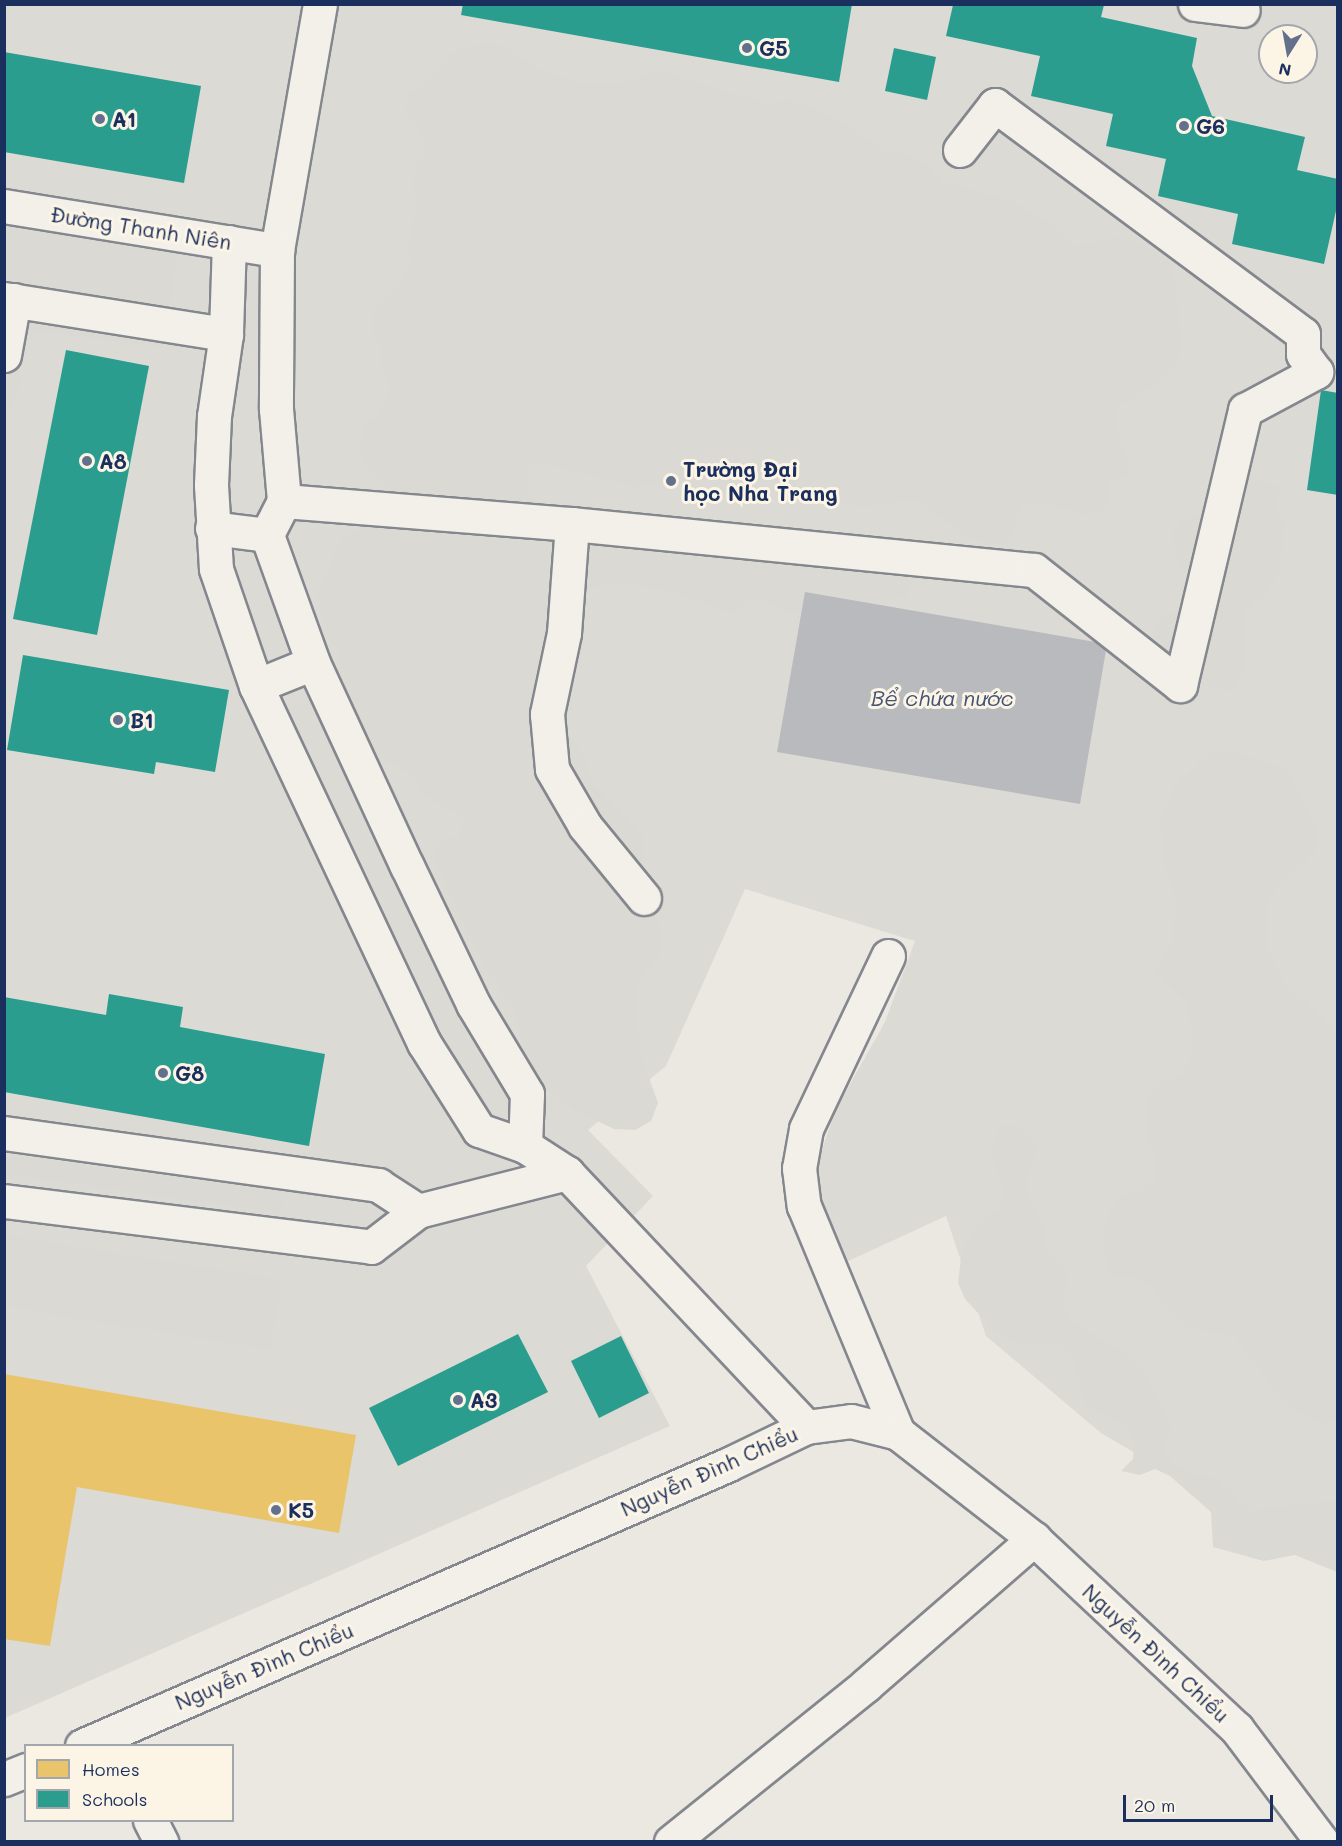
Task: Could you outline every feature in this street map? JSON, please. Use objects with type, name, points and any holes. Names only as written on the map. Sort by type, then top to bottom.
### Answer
[{"type":"street","points":[[321,4],[277,250],[276,398],[284,501],[267,535],[313,663],[473,1004],[527,1094],[525,1146]]},
{"type":"street","points":[[1195,4],[1243,10]]},
{"type":"street","points":[[284,501],[572,524],[1034,570],[1180,685],[1245,410],[1316,372],[1303,354],[1303,334],[995,105],[960,150]]},
{"type":"street","name":"Đường Thanh Niên","points":[[4,206],[277,250]]},
{"type":"street","points":[[229,242],[226,334],[214,416],[212,528],[216,568],[256,686],[424,1043],[479,1130],[525,1146],[567,1173],[806,1427]]},
{"type":"street","points":[[4,354],[9,300],[226,334]]},
{"type":"street","points":[[572,524],[564,633],[547,714],[552,769],[585,826],[644,898]]},
{"type":"street","points":[[212,528],[267,535]]},
{"type":"street","points":[[256,686],[313,663]]},
{"type":"street","points":[[888,956],[806,1129],[799,1168],[804,1206],[898,1433]]},
{"type":"street","points":[[4,1133],[378,1185],[418,1211]]},
{"type":"street","points":[[4,1201],[371,1247],[418,1211],[567,1173]]},
{"type":"street","name":"Nguyễn Đình Chiểu","points":[[99,1742],[727,1465],[806,1427],[851,1421],[898,1433],[1034,1539],[1237,1729],[1322,1842]]},
{"type":"street","points":[[670,1842],[866,1685],[1034,1539]]},
{"type":"street","points":[[4,1779],[24,1771]]},
{"type":"street","points":[[151,1822],[161,1842]]},
{"type":"shaded area","name":"Trường Đại học Nha Trang","points":[[5,5],[1337,5],[1337,1571],[1101,1433],[986,1336],[946,1216],[844,1263],[812,1180],[835,1111],[885,1022],[915,941],[745,889],[666,1066],[588,1130],[653,1196],[586,1266],[670,1426],[5,1718]]},
{"type":"shaded area","points":[[486,43],[505,47],[534,67],[585,84],[622,84],[658,71],[768,104],[787,100],[804,105],[853,129],[883,151],[913,156],[930,167],[940,181],[1012,201],[1049,223],[1075,246],[1117,237],[1154,248],[1170,262],[1175,281],[1181,352],[1173,368],[1160,381],[1115,408],[1120,444],[1129,459],[1128,477],[1108,479],[1110,497],[1103,510],[1085,515],[1041,502],[1020,505],[1009,542],[989,545],[969,537],[915,499],[858,507],[819,498],[757,500],[679,484],[660,482],[639,487],[551,465],[530,466],[526,484],[533,501],[547,510],[898,570],[912,580],[907,596],[809,613],[783,612],[766,601],[745,601],[733,614],[672,591],[625,584],[602,584],[580,593],[558,719],[582,752],[593,785],[643,835],[643,870],[661,934],[662,951],[639,980],[636,997],[640,1052],[658,1103],[651,1121],[635,1130],[614,1129],[576,1111],[542,1085],[530,1069],[514,1009],[479,956],[434,858],[442,840],[460,836],[464,817],[425,796],[414,778],[396,765],[375,759],[338,697],[346,679],[338,651],[325,633],[318,593],[341,540],[358,530],[386,502],[384,482],[369,469],[360,451],[363,428],[379,415],[390,387],[381,369],[382,350],[373,332],[373,312],[401,283],[410,263],[408,242],[418,205],[412,185],[416,167],[426,150],[420,131],[406,113],[408,94],[439,72],[452,52]]},
{"type":"shaded area","points":[[5,216],[179,247],[161,347],[39,331],[5,339]]},
{"type":"shaded area","points":[[4,347],[18,367],[21,380],[5,421]]},
{"type":"shaded area","points":[[1254,477],[1279,487],[1277,511],[1284,522],[1278,576],[1270,588],[1247,608],[1243,636],[1247,664],[1234,691],[1198,684],[1184,691],[1159,648],[1155,632],[1160,617],[1188,610],[1189,578],[1179,565],[1173,534],[1181,521],[1208,511],[1240,479]]},
{"type":"shaded area","points":[[1221,750],[1272,763],[1288,772],[1317,832],[1315,851],[1275,889],[1267,906],[1266,947],[1289,992],[1304,1001],[1337,1034],[1337,1421],[1322,1423],[1286,1404],[1234,1335],[1193,1329],[1175,1316],[1148,1284],[1129,1276],[1111,1275],[1104,1255],[1103,1236],[1109,1212],[1122,1195],[1140,1192],[1155,1180],[1156,1159],[1148,1141],[1148,1095],[1163,1082],[1180,1077],[1190,1061],[1193,1039],[1185,1000],[1154,972],[1174,940],[1176,901],[1163,861],[1161,820],[1175,785],[1203,759]]},
{"type":"shaded area","points":[[1017,1125],[1037,1146],[1025,1187],[1044,1228],[1044,1247],[1065,1269],[1068,1283],[1062,1297],[1063,1311],[1073,1322],[1127,1355],[1150,1381],[1170,1422],[1165,1453],[1175,1465],[1186,1472],[1216,1479],[1250,1511],[1329,1501],[1337,1503],[1337,1572],[1295,1555],[1264,1561],[1213,1547],[1211,1512],[1170,1476],[1155,1469],[1140,1475],[1121,1471],[1133,1459],[1134,1443],[1125,1425],[1087,1407],[1071,1355],[1057,1344],[1024,1344],[1008,1338],[991,1327],[965,1299],[958,1283],[962,1249],[983,1219],[999,1209],[1005,1195],[993,1160],[994,1141],[1001,1126]]},
{"type":"shaded area","points":[[5,1155],[267,1190],[279,1193],[283,1205],[277,1212],[5,1174]]},
{"type":"shaded area","points":[[4,1235],[282,1280],[270,1350],[5,1306]]},
{"type":"water","name":"Bể chứa nước","points":[[805,592],[1107,644],[1080,804],[777,752]]},
{"type":"building: Homes","name":"K5","points":[[4,1374],[356,1435],[339,1533],[77,1487],[50,1646],[4,1639]]},
{"type":"building: Schools","name":"G5","points":[[463,4],[852,4],[839,82],[461,15]]},
{"type":"building: Schools","name":"G6","points":[[953,5],[1104,5],[1101,17],[1197,38],[1192,66],[1212,116],[1305,137],[1297,170],[1338,179],[1338,202],[1324,264],[1232,244],[1238,214],[1158,196],[1166,159],[1106,146],[1113,114],[1031,96],[1040,56],[946,36]]},
{"type":"building: Schools","points":[[894,48],[936,57],[927,100],[885,91]]},
{"type":"building: Schools","name":"A1","points":[[4,52],[201,86],[184,183],[4,152]]},
{"type":"building: Schools","name":"A8","points":[[66,350],[149,366],[97,635],[13,619]]},
{"type":"building: Schools","points":[[1321,390],[1338,393],[1338,495],[1307,490]]},
{"type":"building: Schools","name":"B1","points":[[23,655],[229,690],[215,772],[156,762],[154,774],[7,750]]},
{"type":"building: Schools","name":"G8","points":[[109,994],[183,1007],[180,1027],[325,1054],[309,1146],[4,1092],[4,997],[106,1015]]},
{"type":"building: Schools","name":"A3","points":[[518,1334],[548,1392],[398,1466],[369,1408]]},
{"type":"building: Schools","points":[[621,1336],[649,1393],[599,1418],[571,1361]]},
{"type":"place","name":"G5","points":[[747,48]]},
{"type":"place","name":"A1","points":[[100,119]]},
{"type":"place","name":"G6","points":[[1184,126]]},
{"type":"place","name":"A8","points":[[87,461]]},
{"type":"place","name":"Trường Đại học Nha Trang","points":[[671,481]]},
{"type":"place","name":"B1","points":[[118,720]]},
{"type":"place","name":"G8","points":[[163,1073]]},
{"type":"place","name":"A3","points":[[458,1400]]},
{"type":"place","name":"K5","points":[[276,1510]]}]
